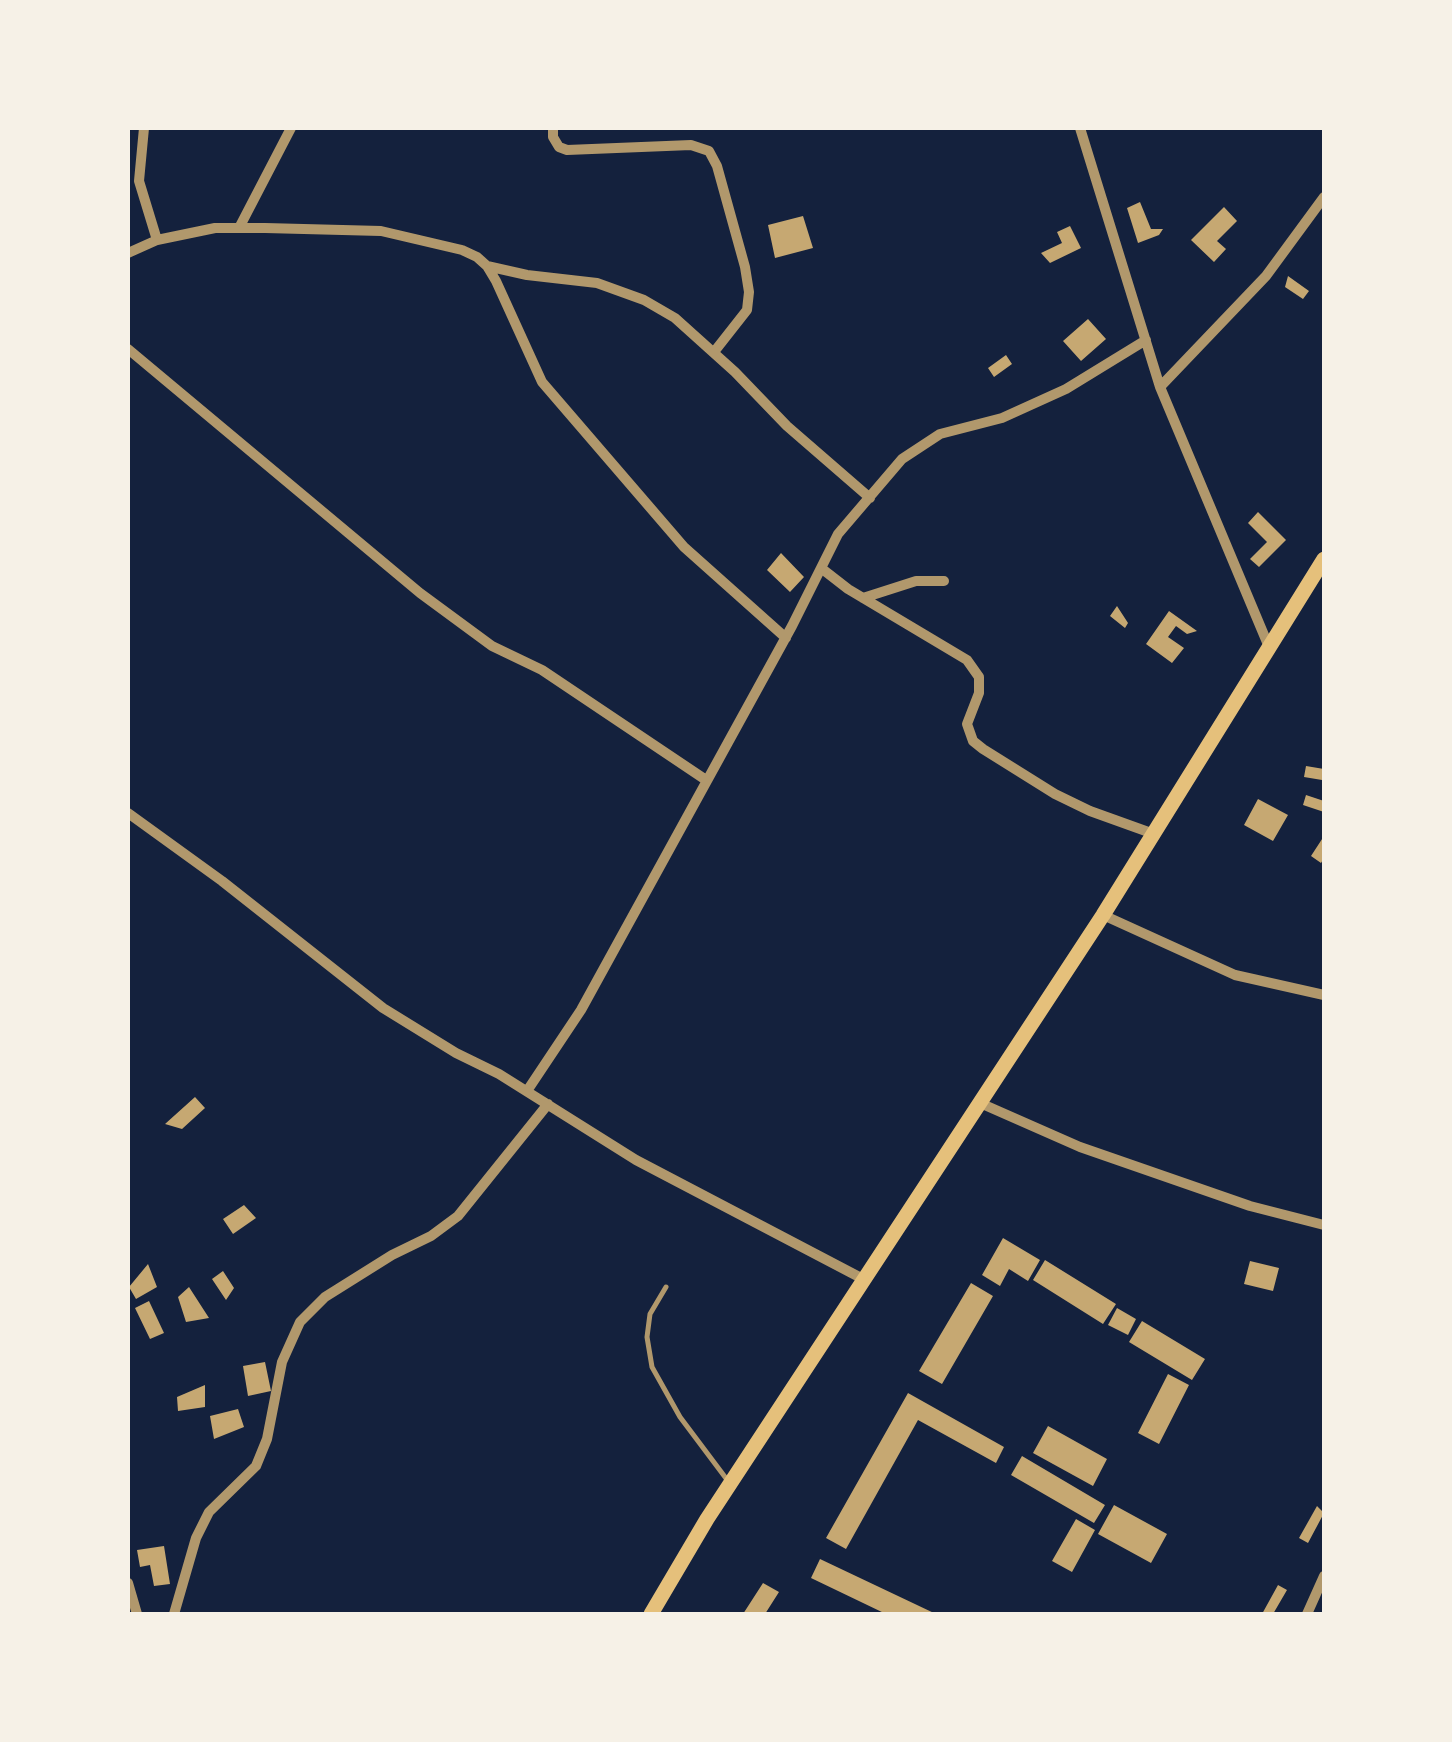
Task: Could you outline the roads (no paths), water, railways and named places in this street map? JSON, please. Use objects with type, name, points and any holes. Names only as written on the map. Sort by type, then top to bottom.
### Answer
[{"type":"main road","points":[[651,1614],[730,1484],[1154,834],[1324,559]]},
{"type":"street","points":[[144,128],[139,181],[158,240]]},
{"type":"street","points":[[239,228],[291,128]]},
{"type":"street","points":[[553,128],[558,147],[567,150],[691,145],[708,151],[717,166],[749,292],[746,310],[714,352]]},
{"type":"street","points":[[1080,128],[1160,387],[1270,649]]},
{"type":"street","points":[[1160,387],[1266,276],[1324,197]]},
{"type":"street","points":[[128,253],[158,240],[215,228],[380,232],[462,250],[487,266],[527,276],[597,283],[644,300],[675,318],[786,426],[870,498]]},
{"type":"street","points":[[487,266],[542,382],[684,547],[786,638]]},
{"type":"street","points":[[527,1091],[582,1010],[786,638],[838,534],[902,459],[940,434],[1002,418],[1066,389],[1146,340]]},
{"type":"street","points":[[128,349],[420,593],[492,646],[542,670],[706,780]]},
{"type":"street","points":[[821,568],[967,660],[976,671],[979,693],[967,724],[973,741],[983,749],[1055,794],[1154,834]]},
{"type":"street","points":[[863,598],[916,581],[944,582]]},
{"type":"street","points":[[128,813],[384,1008],[636,1160],[865,1280]]},
{"type":"street","points":[[1102,915],[1235,976],[1324,995]]},
{"type":"street","points":[[980,1103],[1080,1147],[1250,1206],[1324,1225]]},
{"type":"street","points":[[174,1614],[196,1538],[209,1512],[256,1466],[266,1439],[282,1362],[300,1322],[325,1297],[392,1254],[431,1236],[458,1216],[548,1104]]},
{"type":"street","points":[[1307,1614],[1324,1576]]},
{"type":"street","points":[[128,1584],[137,1614]]},
{"type":"lane","points":[[666,1287],[650,1314],[646,1337],[652,1367],[680,1417],[730,1484]]}]
